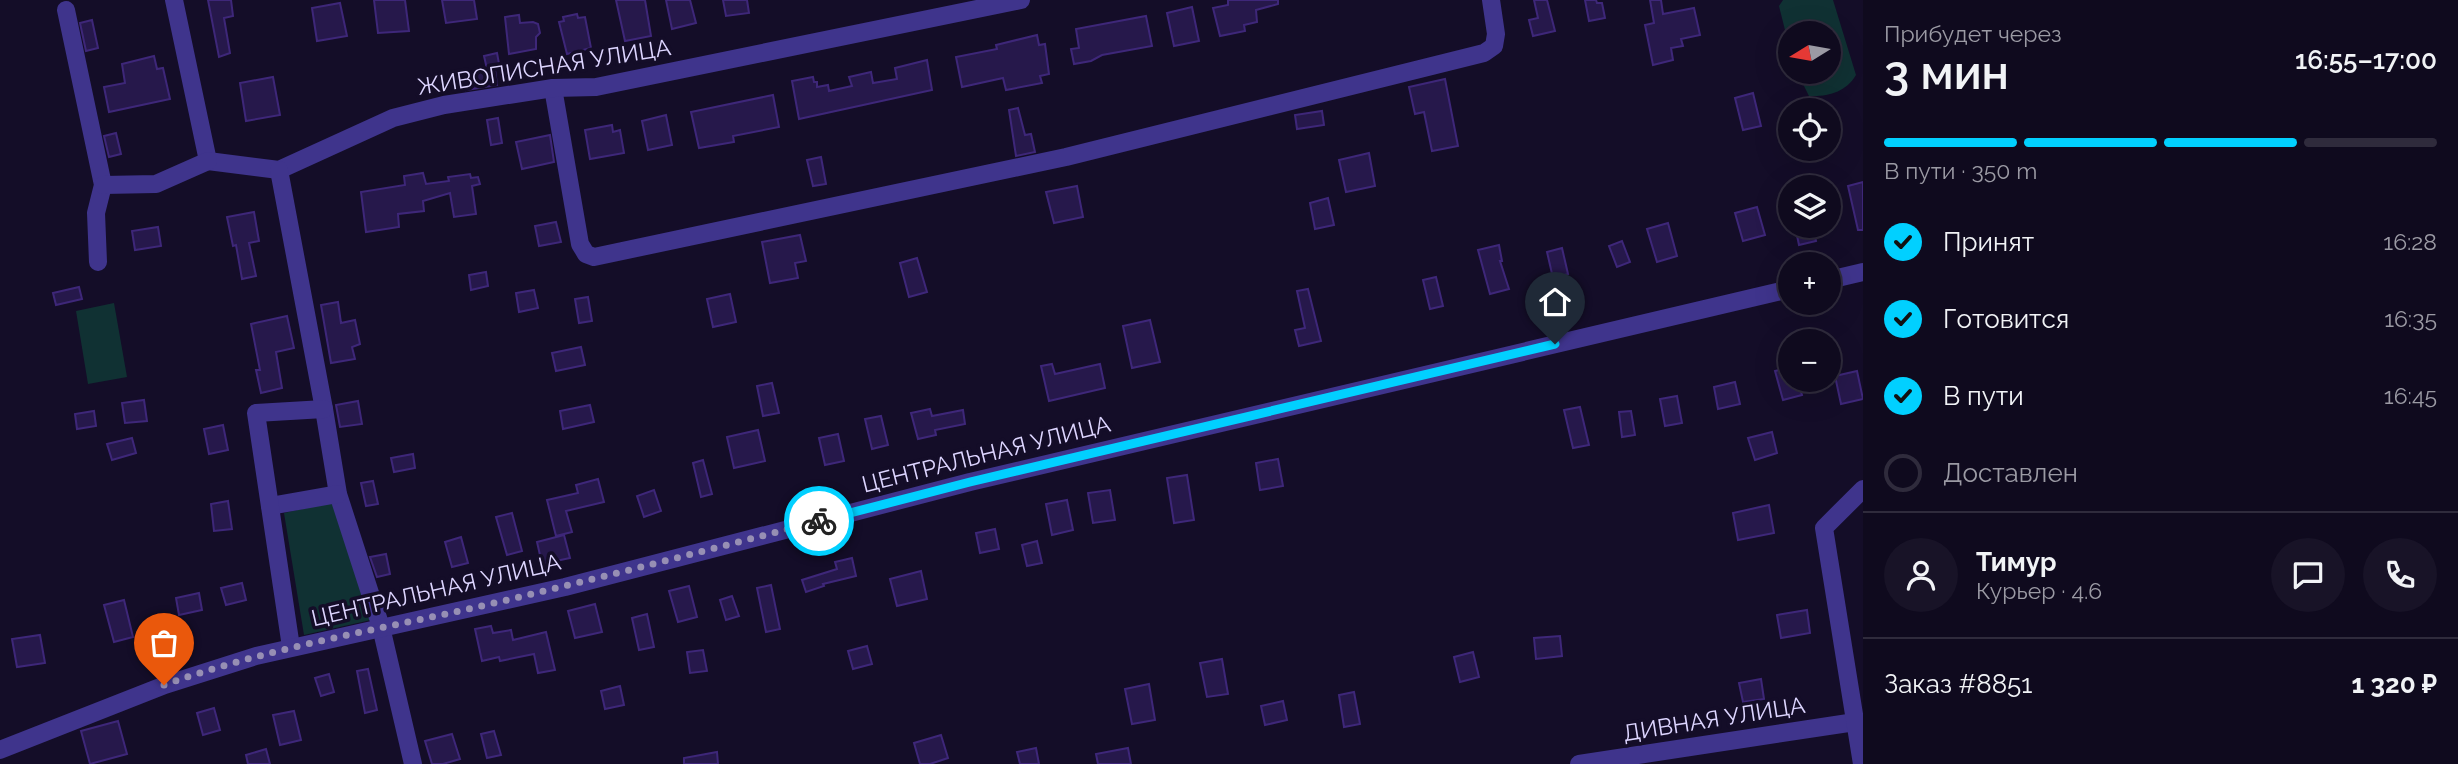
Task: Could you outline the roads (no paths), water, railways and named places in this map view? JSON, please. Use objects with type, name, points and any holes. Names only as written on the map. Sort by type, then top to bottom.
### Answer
[{"type":"street","points":[[174,0],[208,162]]},
{"type":"street","name":"ЖИВОПИСНАЯ УЛИЦА","points":[[279,170],[393,117],[444,105],[552,88],[596,87],[1021,0]]},
{"type":"street","points":[[552,88],[580,244],[586,254],[594,257],[1066,157],[1484,53],[1494,46],[1496,34],[1491,0]]},
{"type":"street","points":[[66,10],[103,185],[96,213],[99,262]]},
{"type":"street","points":[[103,185],[156,184],[208,162],[279,170],[338,494],[381,627],[413,764]]},
{"type":"street","points":[[1841,277],[1863,272]]},
{"type":"street","name":"ЦЕНТРАЛЬНАЯ УЛИЦА","points":[[0,750],[201,672],[291,647],[565,587],[970,482],[1778,292]]},
{"type":"street","points":[[291,647],[256,413],[324,409]]},
{"type":"street","points":[[1862,764],[1824,528],[1863,489]]},
{"type":"street","points":[[270,506],[338,494]]},
{"type":"street","name":"ДИВНАЯ УЛИЦА","points":[[1579,764],[1855,722]]}]
